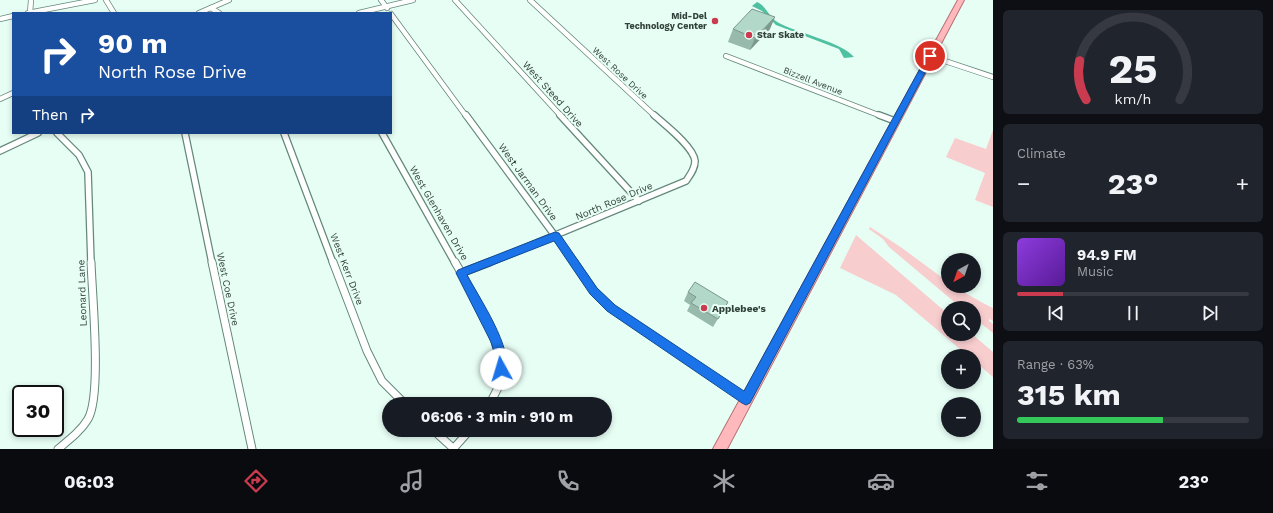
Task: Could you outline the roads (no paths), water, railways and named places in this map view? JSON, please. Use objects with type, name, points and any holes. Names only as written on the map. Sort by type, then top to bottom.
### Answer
[{"type":"main road","points":[[720,449],[961,0]]},
{"type":"street","points":[[29,12],[31,0]]},
{"type":"street","points":[[34,12],[95,0]]},
{"type":"street","points":[[106,0],[113,12]]},
{"type":"street","points":[[201,12],[229,0]]},
{"type":"street","name":"West Jarman Drive","points":[[381,0],[390,12]]},
{"type":"street","points":[[363,12],[413,0]]},
{"type":"street","name":"West Steed Drive","points":[[455,0],[638,201]]},
{"type":"street","name":"West Rose Drive","points":[[530,0],[678,137],[691,151],[696,161]]},
{"type":"street","points":[[211,8],[217,12]]},
{"type":"street","name":"West Jarman Drive","points":[[392,14],[594,291],[611,308],[746,399]]},
{"type":"street","points":[[0,19],[12,16]]},
{"type":"street","name":"Bizzell Avenue","points":[[726,56],[895,121]]},
{"type":"street","points":[[930,56],[993,77]]},
{"type":"street","points":[[0,99],[12,93]]},
{"type":"street","points":[[0,151],[36,134]]},
{"type":"street","name":"Leonard Lane","points":[[58,134],[78,153],[85,162],[88,172],[96,403],[89,421],[58,449]]},
{"type":"street","name":"West Coe Drive","points":[[185,134],[252,449]]},
{"type":"street","name":"West Kerr Drive","points":[[284,134],[370,356],[382,381],[398,397]]},
{"type":"street","name":"West Glenhaven Drive","points":[[383,134],[461,273],[496,341],[502,358],[500,380],[494,397]]},
{"type":"street","name":"North Rose Drive","points":[[461,273],[555,236],[686,181],[694,170],[696,161]]},
{"type":"street","points":[[441,437],[453,449],[464,437]]},
{"type":"place","name":"Mid-Del Technology Center","points":[[715,21]]},
{"type":"place","name":"Star Skate","points":[[749,35]]},
{"type":"place","name":"Applebee's","points":[[704,308]]}]
